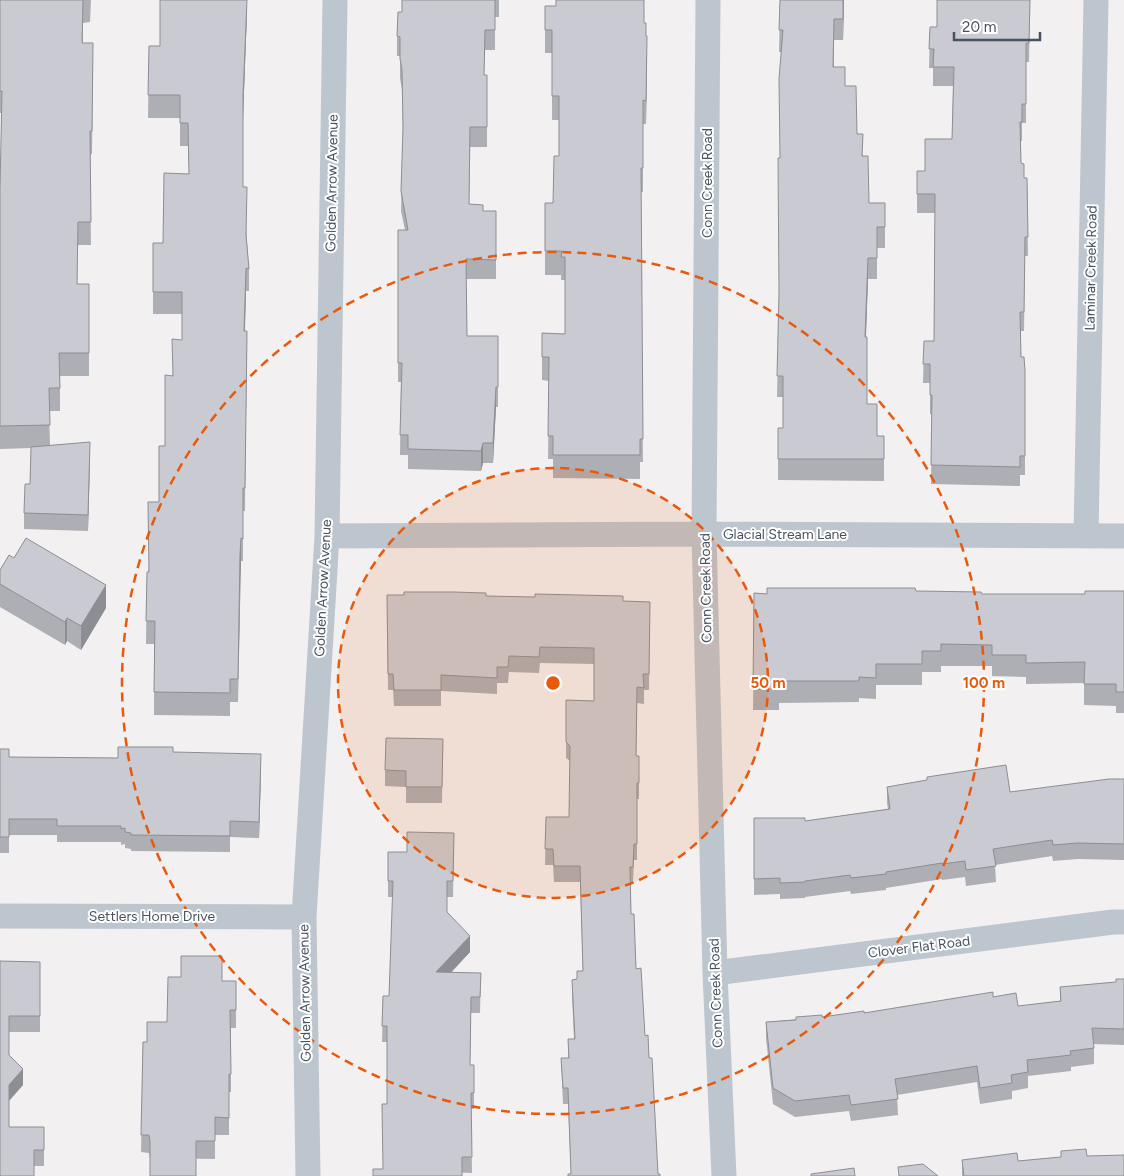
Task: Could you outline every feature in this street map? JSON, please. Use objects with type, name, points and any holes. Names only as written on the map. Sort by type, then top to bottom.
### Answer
[{"type":"street","name":"Golden Arrow Avenue","points":[[308,1176],[304,917],[326,536],[335,0]]},
{"type":"street","name":"Conn Creek Road","points":[[708,0],[704,534],[715,973],[724,1176]]},
{"type":"street","name":"Laminar Creek Road","points":[[1086,536],[1096,0]]},
{"type":"street","name":"Glacial Stream Lane","points":[[326,536],[704,534],[1124,536]]},
{"type":"street","name":"Settlers Home Drive","points":[[0,916],[304,917]]},
{"type":"street","name":"Clover Flat Road","points":[[715,973],[1124,922]]},
{"type":"building","points":[[0,0],[83,0],[82,43],[93,43],[92,131],[90,131],[91,222],[78,222],[77,284],[89,284],[89,353],[59,353],[60,388],[49,388],[50,425],[0,426],[2,91],[0,91]]},
{"type":"building","points":[[160,0],[247,0],[243,96],[243,187],[247,187],[246,235],[249,269],[246,268],[244,331],[247,331],[245,488],[243,488],[243,539],[241,538],[240,555],[238,679],[230,679],[230,693],[154,692],[155,621],[146,621],[147,572],[149,572],[148,502],[159,502],[159,446],[165,446],[165,375],[173,376],[172,339],[182,340],[182,292],[153,292],[153,243],[163,243],[164,173],[189,174],[188,123],[180,123],[180,95],[148,95],[149,46],[160,46]]},
{"type":"building","points":[[402,0],[495,0],[495,30],[485,30],[484,75],[487,75],[487,127],[470,127],[469,204],[483,205],[483,211],[496,211],[496,260],[466,259],[467,336],[498,336],[498,387],[496,387],[493,443],[483,443],[481,451],[408,449],[408,435],[400,435],[402,363],[398,363],[398,230],[408,230],[401,191],[402,70],[400,37],[397,36],[398,12],[402,12]]},
{"type":"building","points":[[556,0],[644,0],[644,23],[646,23],[647,36],[646,101],[643,100],[643,168],[641,168],[643,439],[640,439],[640,455],[553,455],[553,436],[548,436],[549,357],[542,357],[542,333],[565,334],[565,257],[561,257],[562,251],[545,251],[545,203],[553,203],[554,156],[559,156],[559,96],[552,96],[552,30],[545,30],[545,6],[556,6]]},
{"type":"building","points":[[780,0],[843,0],[843,19],[834,19],[833,67],[845,67],[845,86],[856,86],[857,134],[863,134],[862,156],[868,156],[869,203],[885,203],[885,227],[877,227],[877,258],[868,258],[865,337],[867,337],[867,404],[877,404],[877,436],[884,436],[884,459],[778,459],[778,428],[783,428],[783,376],[777,376],[779,293],[778,158],[780,158],[779,79],[783,30],[779,30]]},
{"type":"building","points":[[937,0],[1030,0],[1029,43],[1026,43],[1026,104],[1022,104],[1022,122],[1020,122],[1021,163],[1024,164],[1024,178],[1027,178],[1028,237],[1025,237],[1024,312],[1020,312],[1021,357],[1024,357],[1025,370],[1025,456],[1020,456],[1020,467],[931,465],[932,395],[930,395],[930,364],[923,364],[924,341],[934,341],[935,194],[917,194],[917,171],[925,171],[925,139],[952,139],[954,67],[933,67],[934,49],[929,49],[930,27],[937,27]]},
{"type":"building","points":[[90,442],[88,515],[24,513],[25,484],[30,484],[31,447]]},
{"type":"building","points":[[26,538],[106,585],[81,626],[67,618],[65,622],[0,584],[0,570],[9,555],[14,558]]},
{"type":"building","points":[[767,588],[915,588],[916,591],[981,592],[982,594],[1085,594],[1085,591],[1124,591],[1124,692],[1116,692],[1116,684],[1084,684],[1085,662],[1026,663],[1026,655],[992,655],[992,645],[941,644],[941,651],[922,651],[922,664],[876,664],[876,678],[859,677],[859,681],[779,681],[779,689],[753,689],[754,593],[767,594]]},
{"type":"building","points":[[404,592],[486,593],[486,596],[535,597],[535,594],[623,596],[623,601],[650,602],[649,674],[643,674],[644,688],[637,687],[636,756],[639,756],[639,783],[637,783],[637,844],[634,844],[633,867],[630,867],[631,914],[634,914],[636,969],[641,968],[645,1036],[648,1035],[649,1058],[652,1058],[658,1174],[660,1176],[568,1176],[568,1174],[571,1174],[568,1088],[563,1088],[561,1058],[569,1058],[568,1039],[575,1039],[572,980],[577,979],[577,971],[583,971],[580,866],[554,866],[553,849],[545,849],[546,817],[569,817],[570,746],[566,742],[566,700],[594,701],[594,648],[540,647],[539,657],[509,656],[508,667],[497,667],[497,678],[441,675],[441,690],[394,690],[393,674],[388,674],[387,595],[404,595]]},
{"type":"building","points":[[386,738],[443,739],[442,787],[406,787],[406,771],[385,770]]},
{"type":"building","points":[[118,747],[173,747],[173,752],[261,754],[259,822],[230,821],[230,836],[131,835],[131,833],[125,832],[125,828],[121,829],[121,826],[57,826],[57,819],[9,819],[9,837],[0,837],[0,749],[9,749],[9,757],[118,758]]},
{"type":"building","points":[[1006,765],[1010,792],[1109,779],[1124,779],[1124,844],[1078,843],[1053,845],[1052,840],[993,849],[996,866],[966,870],[965,861],[886,872],[886,874],[851,878],[850,875],[805,882],[780,883],[780,878],[754,879],[754,818],[805,818],[805,821],[890,809],[887,787],[927,780],[927,777]]},
{"type":"building","points":[[407,832],[454,833],[453,881],[447,881],[447,912],[470,936],[436,972],[481,973],[480,997],[471,997],[470,1065],[474,1065],[474,1093],[471,1093],[472,1157],[462,1157],[462,1176],[373,1176],[373,1169],[383,1169],[382,1104],[387,1104],[387,1026],[382,1026],[383,996],[389,996],[393,881],[388,881],[388,852],[407,852]]},
{"type":"building","points":[[181,956],[222,956],[222,981],[236,981],[236,1010],[230,1010],[231,1074],[229,1074],[229,1118],[215,1117],[215,1141],[196,1141],[196,1176],[150,1176],[149,1135],[141,1135],[143,1042],[147,1042],[147,1022],[167,1022],[168,977],[181,977]]},
{"type":"building","points":[[0,961],[40,962],[40,1016],[9,1016],[9,1055],[23,1069],[9,1085],[9,1127],[44,1127],[44,1150],[34,1150],[34,1176],[0,1176]]},
{"type":"building","points":[[1116,979],[1124,979],[1124,1029],[1092,1028],[1094,1048],[1070,1051],[1071,1055],[1027,1060],[1028,1072],[1011,1075],[1012,1083],[980,1088],[977,1066],[895,1079],[898,1099],[851,1105],[849,1095],[795,1101],[773,1088],[766,1022],[796,1020],[796,1017],[822,1015],[822,1017],[864,1011],[864,1013],[993,992],[993,997],[1016,993],[1018,1006],[1061,1001],[1060,987],[1116,982]]},
{"type":"building","points":[[1086,1149],[1087,1156],[1124,1155],[1124,1176],[964,1176],[962,1160],[1017,1153],[1018,1161],[1061,1157],[1061,1151]]},
{"type":"building","points":[[923,1164],[938,1176],[899,1176],[898,1167]]},
{"type":"building","points":[[854,1168],[855,1176],[811,1176],[811,1174]]}]
